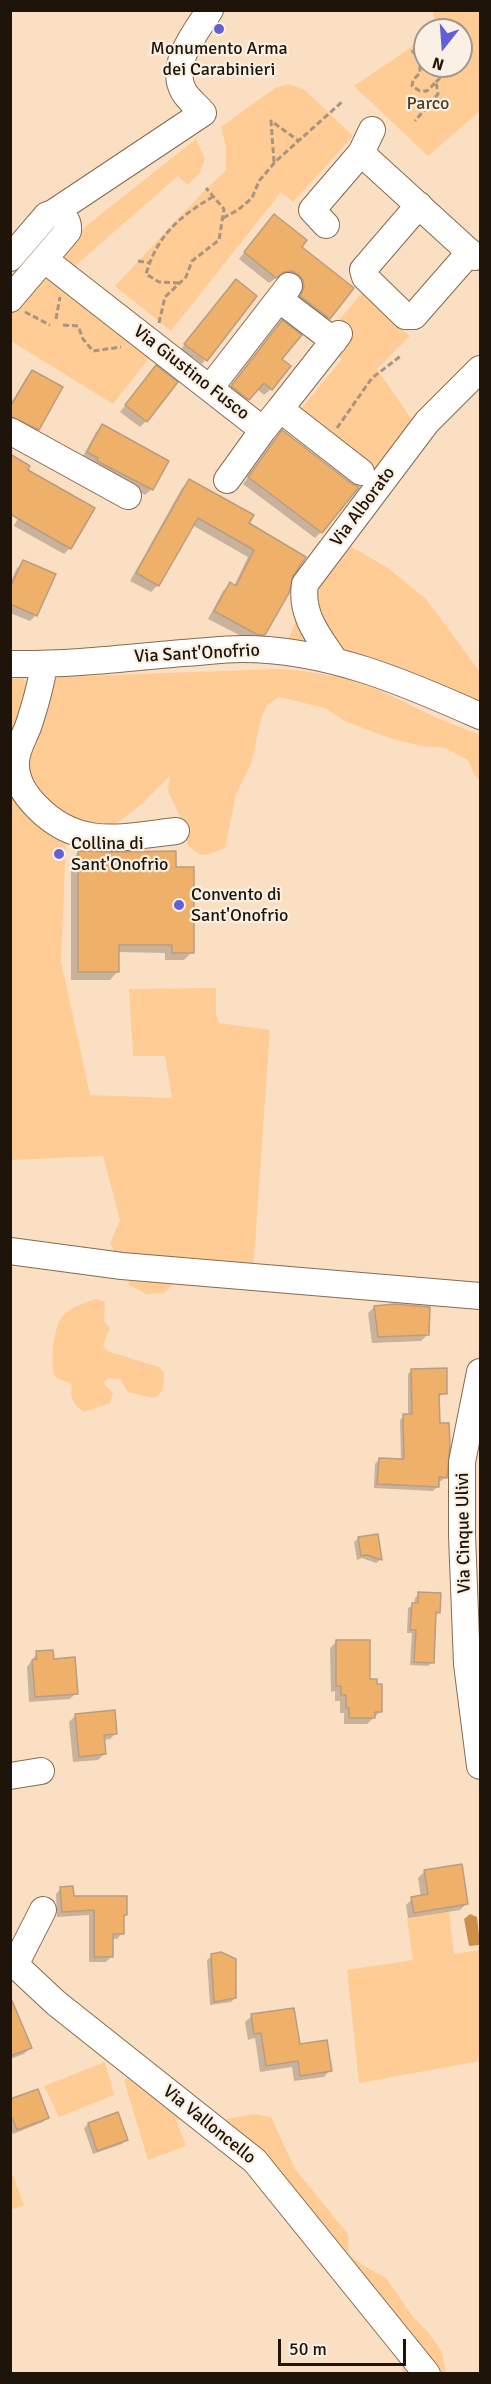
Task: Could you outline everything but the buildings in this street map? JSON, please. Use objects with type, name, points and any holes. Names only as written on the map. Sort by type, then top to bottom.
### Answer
[{"type":"street","points":[[61,220],[115,170],[203,113],[184,92],[179,69],[186,50],[210,10]]},
{"type":"street","points":[[326,225],[312,210],[361,153],[372,130]]},
{"type":"street","points":[[361,153],[419,205],[472,255],[414,315],[405,316],[365,277],[363,270],[419,205]]},
{"type":"street","points":[[10,258],[44,217],[61,220]]},
{"type":"street","points":[[14,304],[66,235],[61,220]]},
{"type":"street","name":"Via Giustino Fusco","points":[[45,260],[263,430],[336,338],[284,292],[210,388]]},
{"type":"street","name":"Via Alborato","points":[[335,661],[310,622],[305,607],[305,584],[428,422],[480,369]]},
{"type":"street","points":[[280,409],[361,472]]},
{"type":"street","points":[[227,480],[263,430]]},
{"type":"street","points":[[10,431],[128,496]]},
{"type":"street","name":"Via Sant'Onofrio","points":[[10,664],[44,664],[241,649],[306,654],[335,661],[419,689],[480,716]]},
{"type":"street","points":[[44,664],[35,705],[16,761],[19,781],[28,798],[40,810],[68,830],[88,837],[115,838],[176,831]]},
{"type":"street","points":[[10,1251],[122,1266],[480,1296]]},
{"type":"street","name":"Via Cinque Ulivi","points":[[480,1372],[462,1462],[467,1664],[480,1766]]},
{"type":"street","points":[[10,1776],[41,1771]]},
{"type":"street","points":[[13,1962],[43,1910]]},
{"type":"street","name":"Via Valloncello","points":[[13,1962],[56,2003],[255,2161],[427,2373]]},
{"type":"path","points":[[412,50],[420,62],[420,73],[413,80],[412,87],[420,91],[427,91],[440,78]]},
{"type":"path","points":[[416,121],[438,94],[436,82]]},
{"type":"path","points":[[223,218],[238,210],[252,198],[259,181],[274,164],[344,101]]},
{"type":"path","points":[[274,164],[271,121],[299,141]]},
{"type":"path","points":[[63,325],[78,326],[83,339],[93,351],[104,351],[121,347],[143,336],[159,323],[165,297],[186,277],[192,261],[219,240],[224,208],[207,188]]},
{"type":"path","points":[[179,284],[159,282],[146,274],[149,263],[165,233],[191,210],[214,196]]},
{"type":"path","points":[[138,261],[149,263]]},
{"type":"path","points":[[14,304],[50,325]]},
{"type":"path","points":[[324,443],[343,422],[372,378],[402,355]]},
{"type":"green space","name":"Parco","points":[[433,11],[480,11],[480,111],[428,156],[354,86],[413,46],[413,78],[473,78],[473,18],[434,18]]},
{"type":"green space","points":[[289,84],[305,90],[353,136],[293,202],[281,192],[171,331],[115,286],[226,170],[226,146],[221,127],[275,88]]},
{"type":"green space","points":[[196,139],[205,159],[200,173],[187,185],[178,176],[76,265],[77,267],[72,269],[64,263],[65,252],[86,226]]},
{"type":"green space","points":[[47,279],[53,280],[153,353],[113,404],[11,341],[10,311]]},
{"type":"green space","points":[[368,285],[395,326],[410,336],[377,369],[415,424],[376,473],[296,415],[342,359],[331,350],[330,331]]},
{"type":"green space","points":[[343,542],[388,568],[426,599],[480,672],[480,710],[286,645],[310,585]]},
{"type":"green space","points":[[277,669],[344,678],[377,689],[439,719],[480,735],[480,781],[468,760],[445,748],[422,746],[389,738],[345,721],[325,708],[279,697],[267,705],[261,719],[251,764],[236,794],[225,848],[206,855],[199,854],[188,846],[180,817],[168,791],[170,776],[142,804],[117,823],[87,830],[23,790],[25,746],[47,686],[57,677]]},
{"type":"green space","points":[[23,678],[31,687],[11,744],[11,679]]},
{"type":"green space","points":[[10,793],[66,839],[61,961],[90,1095],[172,1098],[165,1056],[133,1056],[129,989],[216,988],[216,1014],[219,1023],[270,1030],[253,1272],[176,1282],[164,1293],[147,1294],[129,1285],[128,1278],[110,1243],[120,1220],[103,1156],[11,1160]]},
{"type":"green space","points":[[96,1299],[105,1302],[104,1322],[110,1328],[103,1345],[107,1351],[159,1367],[164,1373],[162,1391],[154,1398],[128,1392],[120,1379],[109,1378],[103,1383],[113,1393],[110,1403],[84,1412],[73,1401],[72,1385],[56,1377],[52,1356],[54,1337],[59,1322],[69,1311]]},
{"type":"green space","points":[[449,1911],[454,1954],[480,1950],[480,2061],[359,2083],[347,1970],[413,1960],[407,1918]]},
{"type":"green space","points":[[105,2062],[114,2095],[59,2117],[44,2086]]},
{"type":"green space","points":[[130,2077],[186,2118],[176,2120],[186,2146],[148,2160],[124,2080]]},
{"type":"green space","points":[[254,2114],[271,2117],[295,2169],[348,2234],[349,2255],[386,2278],[414,2318],[428,2332],[442,2352],[446,2373],[402,2373],[403,2357],[231,2137],[226,2119]]},
{"type":"green space","points":[[11,2171],[24,2205],[10,2210]]},
{"type":"shaded area","points":[[470,1914],[477,1917],[480,1945],[469,1946],[464,1919]]},
{"type":"place","name":"Monumento Arma dei Carabinieri","points":[[219,29]]},
{"type":"place","name":"Collina di Sant'Onofrio","points":[[59,854]]},
{"type":"place","name":"Convento di Sant'Onofrio","points":[[179,905]]}]
